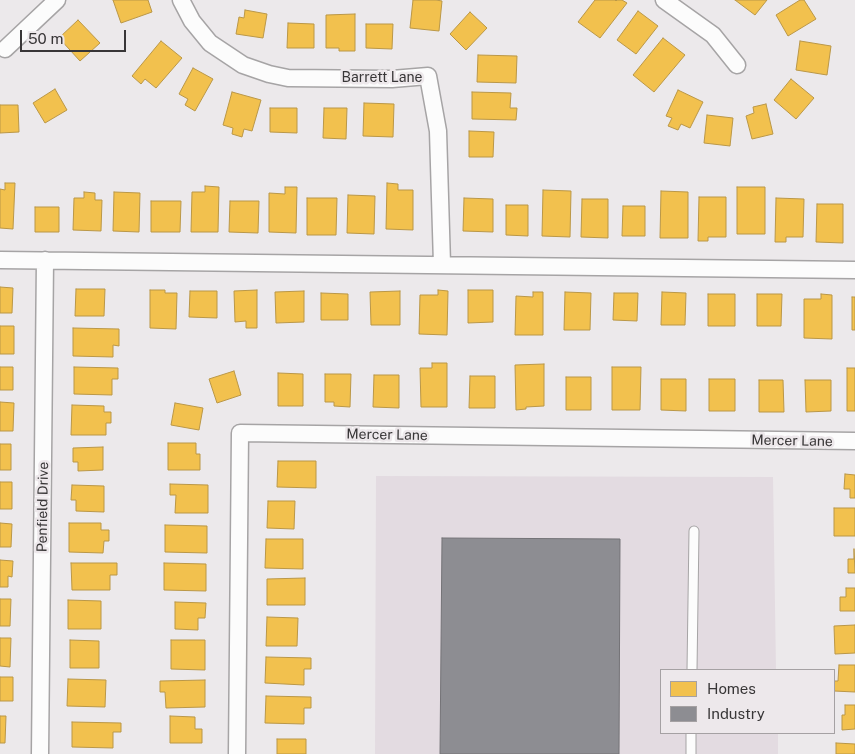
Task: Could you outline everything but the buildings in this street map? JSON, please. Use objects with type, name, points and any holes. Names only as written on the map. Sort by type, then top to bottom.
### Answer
[{"type":"street","points":[[5,49],[57,0]]},
{"type":"street","name":"Barrett Lane","points":[[181,0],[192,21],[210,43],[243,65],[269,74],[288,78],[392,79],[428,76],[438,131],[442,264]]},
{"type":"street","points":[[664,0],[713,35],[737,65]]},
{"type":"street","points":[[0,260],[855,270]]},
{"type":"street","name":"Penfield Drive","points":[[40,754],[45,260]]},
{"type":"street","name":"Mercer Lane","points":[[237,754],[240,433],[855,441]]},
{"type":"lane","points":[[692,669],[694,531]]},
{"type":"lane","points":[[691,734],[691,754]]},
{"type":"shaded area","points":[[376,476],[773,477],[776,669],[660,669],[660,734],[778,734],[778,754],[375,754]]}]
